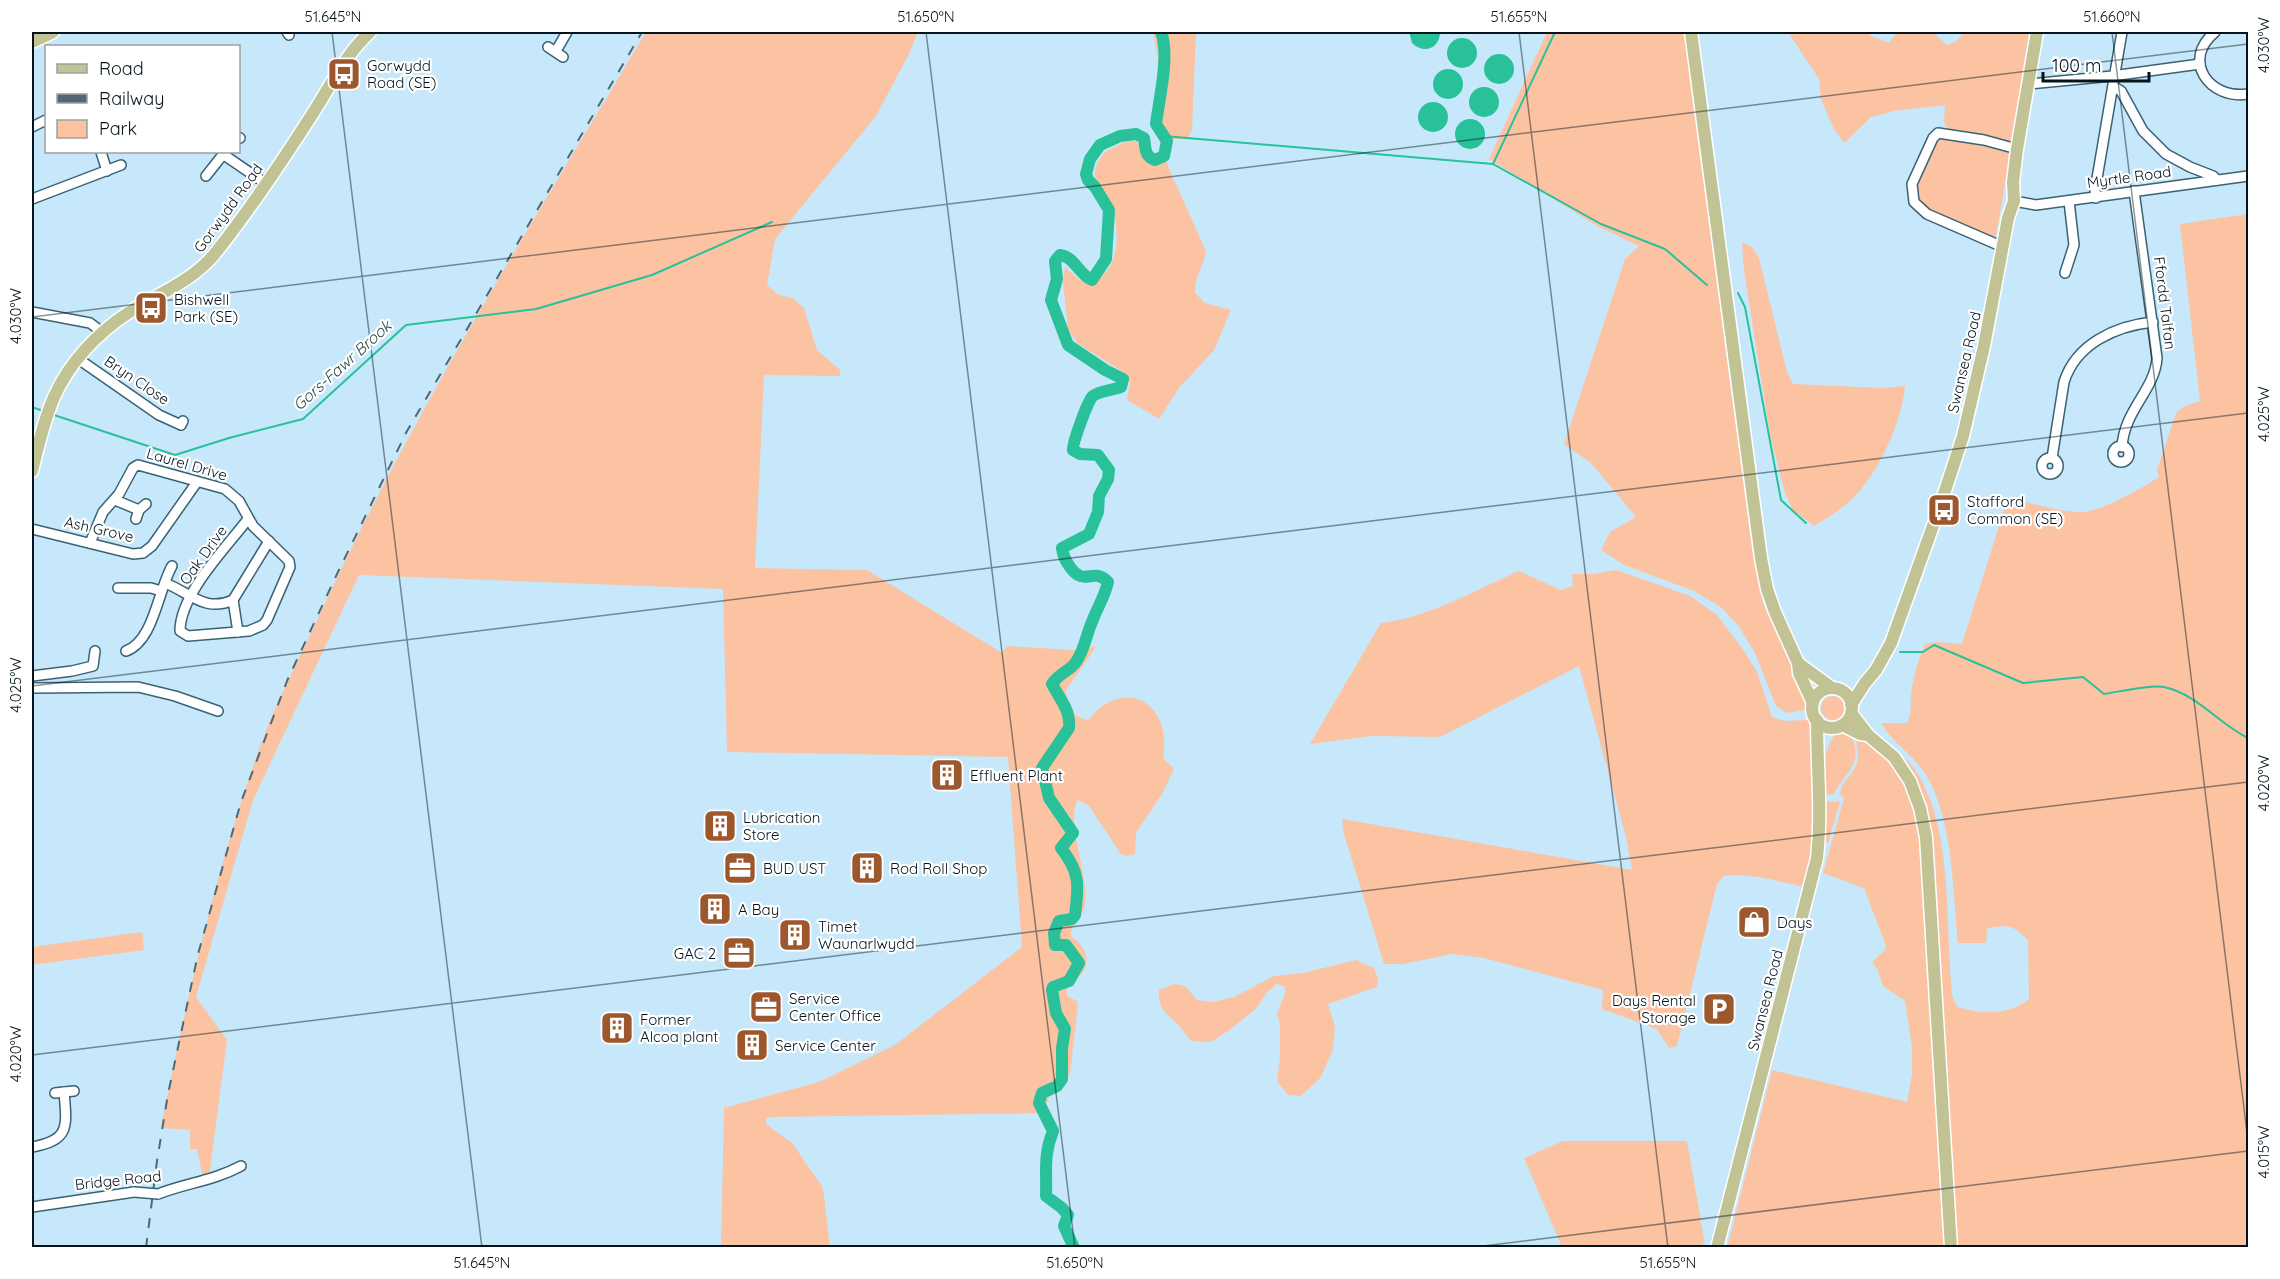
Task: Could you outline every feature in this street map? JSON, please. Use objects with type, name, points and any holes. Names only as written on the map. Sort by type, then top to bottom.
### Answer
[{"type":"main road","points":[[32,42],[53,32]]},
{"type":"main road","name":"Gorwydd Road","points":[[32,471],[54,396],[77,358],[102,332],[128,313],[193,276],[216,253],[314,112],[336,74],[360,40],[370,32]]},
{"type":"main road","points":[[1691,32],[1767,590],[1798,663],[1799,673],[1813,703],[1813,713],[1817,720],[1823,725],[1868,735]]},
{"type":"main road","name":"Swansea Road","points":[[1851,709],[1890,643],[1940,509],[1959,447],[1984,346],[2008,218],[2014,201],[2013,182],[2017,149],[2037,32]]},
{"type":"main road","points":[[1798,663],[1849,698],[1851,709],[1868,735],[1894,757],[1910,781],[1920,808],[1926,837],[1951,1248]]},
{"type":"main road","points":[[1813,703],[1818,694],[1865,683]]},
{"type":"main road","points":[[1838,727],[1851,709]]},
{"type":"main road","name":"Swansea Road","points":[[1717,1248],[1817,858],[1821,829],[1817,775],[1817,720]]},
{"type":"main road","name":"Swansea Road","points":[[1818,758],[1838,727]]},
{"type":"street","points":[[556,52],[567,32]]},
{"type":"street","points":[[2096,198],[2095,190],[2122,32]]},
{"type":"street","points":[[2215,32],[2203,45],[2200,64],[2205,78],[2218,90],[2234,94],[2248,94]]},
{"type":"street","points":[[2029,84],[2115,76],[2200,64]]},
{"type":"street","points":[[2114,87],[2121,91],[2143,131],[2166,154],[2217,180]]},
{"type":"street","points":[[2003,247],[1927,214],[1914,202],[1912,184],[1933,138],[1938,133],[1984,140],[2017,149]]},
{"type":"street","points":[[101,153],[107,171]]},
{"type":"street","points":[[206,176],[225,153],[265,183]]},
{"type":"street","points":[[32,200],[121,165]]},
{"type":"street","name":"Myrtle Road","points":[[2014,201],[2032,206],[2248,176]]},
{"type":"street","name":"Ffordd Talfan","points":[[2122,447],[2127,421],[2156,370],[2157,358],[2134,191]]},
{"type":"street","points":[[2065,273],[2074,245],[2069,201]]},
{"type":"street","points":[[32,312],[90,323],[102,332]]},
{"type":"street","points":[[2052,458],[2064,382],[2067,372],[2077,358],[2098,339],[2109,333],[2153,322]]},
{"type":"street","name":"Bryn Close","points":[[77,358],[159,415],[182,423],[184,436]]},
{"type":"street","name":"Laurel Drive","points":[[90,543],[103,512],[115,500],[133,468],[138,465],[225,489],[232,494],[248,519],[289,561]]},
{"type":"street","name":"Ash Grove","points":[[32,529],[133,554],[143,553],[152,546],[197,482]]},
{"type":"street","points":[[115,500],[140,511]]},
{"type":"street","name":"Oak Drive","points":[[248,519],[191,596],[180,624],[180,631],[183,635],[256,629],[267,620],[290,567],[289,561]]},
{"type":"street","points":[[118,588],[163,587],[191,596],[204,604],[228,602],[232,600],[269,541]]},
{"type":"street","points":[[126,651],[138,644],[153,619],[172,566]]},
{"type":"street","points":[[232,600],[238,632]]},
{"type":"street","points":[[32,676],[93,666],[95,651]]},
{"type":"street","points":[[32,688],[138,687],[175,696],[218,711]]},
{"type":"street","points":[[32,1147],[48,1144],[63,1133],[67,1123],[59,1093],[74,1091]]},
{"type":"street","name":"Bridge Road","points":[[32,1207],[134,1192],[158,1194],[173,1188],[212,1180],[241,1166]]},
{"type":"green space","points":[[646,32],[918,32],[876,116],[775,239],[767,285],[777,294],[794,299],[804,308],[817,350],[840,370],[840,376],[764,375],[755,568],[867,570],[1002,653],[1007,646],[1087,651],[1093,646],[1096,647],[1066,690],[1067,699],[1076,716],[1088,720],[1103,706],[1117,699],[1131,698],[1144,702],[1154,711],[1161,723],[1164,739],[1163,758],[1174,769],[1162,794],[1136,833],[1135,854],[1127,856],[1121,854],[1089,806],[1078,800],[1075,807],[1074,826],[1084,879],[1085,900],[1083,911],[1073,927],[1071,936],[1083,949],[1087,962],[1081,975],[1067,985],[1067,996],[1077,1001],[1078,1006],[1070,1073],[1062,1089],[1049,1097],[1046,1105],[1050,1113],[770,1117],[766,1119],[766,1124],[793,1144],[823,1188],[830,1247],[721,1247],[724,1108],[819,1082],[895,1045],[1022,947],[1008,757],[727,752],[723,589],[359,575],[253,800],[196,997],[227,1040],[209,1177],[203,1178],[197,1149],[190,1149],[190,1130],[161,1128],[192,981],[230,836],[275,709],[356,539],[434,391],[475,318]]},
{"type":"green space","points":[[1153,32],[1196,32],[1192,130],[1187,139],[1161,139],[1154,122],[1158,58]]},
{"type":"green space","points":[[1547,32],[1684,32],[1752,548],[1763,603],[1803,691],[1806,706],[1804,710],[1787,713],[1776,706],[1755,653],[1738,625],[1722,608],[1694,591],[1624,565],[1601,550],[1610,532],[1636,517],[1591,463],[1564,444],[1625,259],[1639,246],[1599,227],[1489,159]]},
{"type":"green space","points":[[1788,32],[1868,32],[1871,36],[1889,43],[1896,34],[1895,32],[1933,32],[1947,45],[1957,41],[1964,32],[2029,32],[2012,144],[1948,129],[1944,122],[1945,105],[1894,111],[1871,117],[1844,143],[1833,127],[1821,99],[1819,79]]},
{"type":"green space","points":[[1940,137],[2011,149],[1996,236],[1989,238],[1955,224],[1942,218],[1923,203],[1918,194],[1917,183]]},
{"type":"green space","points":[[1128,141],[1137,141],[1147,163],[1155,166],[1162,164],[1166,159],[1206,251],[1196,281],[1195,293],[1205,303],[1231,310],[1214,350],[1179,388],[1159,419],[1127,400],[1130,383],[1123,372],[1077,343],[1068,329],[1063,283],[1065,267],[1079,280],[1089,282],[1105,273],[1116,250],[1117,231],[1114,214],[1094,178],[1098,163],[1108,150]]},
{"type":"green space","points":[[2248,214],[2248,1247],[1727,1248],[1772,1070],[1907,1102],[1912,1074],[1912,1047],[1905,1001],[1883,986],[1872,962],[1885,950],[1886,946],[1864,888],[1823,873],[1844,798],[1840,795],[1842,785],[1857,763],[1858,751],[1855,737],[1881,753],[1899,773],[1920,826],[1938,1099],[1948,1092],[1934,850],[1925,803],[1905,758],[1919,776],[1938,828],[1946,885],[1953,999],[1958,1007],[1967,1010],[1995,1012],[2013,1008],[2029,999],[2028,940],[2018,931],[2005,926],[1987,928],[1986,943],[1958,943],[1953,880],[1942,812],[1926,775],[1881,723],[1907,723],[1914,676],[1925,644],[1937,642],[1962,644],[2008,497],[2063,511],[2090,511],[2121,499],[2159,477],[2157,470],[2176,413],[2183,407],[2200,401],[2180,224]]},
{"type":"green space","points":[[1742,242],[1753,248],[1759,258],[1787,372],[1793,384],[1883,388],[1905,386],[1903,401],[1893,432],[1869,479],[1849,502],[1814,526],[1793,510],[1785,493],[1770,435],[1744,271]]},
{"type":"green space","points":[[1616,570],[1690,596],[1717,615],[1757,672],[1772,717],[1784,721],[1807,720],[1813,727],[1814,733],[1811,768],[1815,823],[1812,857],[1804,887],[1744,876],[1724,876],[1717,884],[1677,1046],[1669,1048],[1657,1029],[1602,1009],[1603,990],[1484,958],[1452,954],[1403,964],[1384,964],[1344,834],[1342,819],[1632,870],[1626,837],[1579,666],[1440,737],[1372,736],[1310,744],[1381,623],[1434,609],[1519,571],[1561,590],[1573,586],[1572,574],[1594,574]]},
{"type":"green space","points":[[1833,696],[1842,699],[1845,708],[1842,717],[1833,720],[1824,717],[1821,708],[1824,699]]},
{"type":"green space","points":[[1840,732],[1852,736],[1856,755],[1852,768],[1834,794],[1824,795],[1824,771],[1828,748],[1835,734]]},
{"type":"green space","points":[[1825,801],[1840,802],[1828,843],[1824,842]]},
{"type":"green space","points":[[142,932],[144,950],[32,965],[32,947]]},
{"type":"green space","points":[[1356,960],[1374,968],[1378,978],[1377,987],[1328,1004],[1335,1027],[1333,1049],[1321,1077],[1301,1096],[1288,1095],[1277,1081],[1280,1025],[1277,1013],[1286,991],[1284,986],[1277,984],[1267,992],[1256,1009],[1211,1042],[1191,1041],[1165,1012],[1160,1001],[1159,990],[1174,984],[1185,986],[1197,1000],[1213,1002],[1234,997],[1274,976],[1303,973]]},
{"type":"green space","points":[[1563,1141],[1687,1141],[1704,1239],[1703,1247],[1562,1247],[1524,1158]]},
{"type":"shaded area","points":[[1409,32],[1440,32],[1434,46],[1421,49],[1412,43]]},
{"type":"shaded area","points":[[1462,38],[1473,42],[1477,53],[1473,64],[1462,68],[1451,64],[1447,53],[1451,42]]},
{"type":"shaded area","points":[[1499,54],[1510,58],[1514,69],[1510,80],[1499,84],[1488,80],[1484,69],[1488,58]]},
{"type":"shaded area","points":[[1448,69],[1459,73],[1463,84],[1459,95],[1448,99],[1437,95],[1433,84],[1437,73]]},
{"type":"shaded area","points":[[1484,87],[1495,91],[1499,102],[1495,113],[1484,117],[1473,113],[1469,102],[1473,91]]},
{"type":"shaded area","points":[[1433,102],[1444,106],[1448,117],[1444,128],[1433,132],[1422,128],[1418,117],[1422,106]]},
{"type":"shaded area","points":[[1470,119],[1481,123],[1485,134],[1481,145],[1470,149],[1459,145],[1455,134],[1459,123]]},
{"type":"waterway","points":[[1074,1248],[1064,1226],[1068,1215],[1046,1196],[1047,1156],[1053,1131],[1039,1103],[1042,1093],[1057,1086],[1062,1079],[1062,1048],[1065,1029],[1056,1013],[1052,990],[1053,987],[1069,981],[1079,963],[1066,945],[1055,945],[1054,933],[1059,921],[1072,919],[1075,915],[1077,879],[1072,864],[1061,848],[1073,833],[1049,798],[1042,768],[1069,728],[1067,711],[1052,684],[1079,657],[1108,582],[1097,576],[1084,577],[1075,573],[1063,553],[1062,548],[1089,534],[1098,512],[1099,496],[1108,479],[1109,470],[1098,455],[1080,454],[1073,450],[1073,446],[1093,396],[1121,387],[1123,379],[1105,370],[1068,345],[1051,300],[1057,279],[1055,261],[1060,255],[1070,259],[1092,280],[1106,259],[1109,210],[1086,174],[1090,159],[1100,145],[1120,136],[1136,134],[1144,138],[1146,152],[1149,156],[1155,160],[1164,156],[1167,141],[1156,124],[1164,65],[1161,32]]},
{"type":"waterway","points":[[1493,164],[1555,32]]},
{"type":"waterway","points":[[1164,136],[1493,164],[1601,224],[1665,249],[1707,285]]},
{"type":"waterway","name":"Gors-Fawr Brook","points":[[51,414],[175,455],[303,419],[406,325],[536,309],[652,275],[772,222]]},
{"type":"waterway","points":[[1738,293],[1745,307],[1781,500],[1806,523]]},
{"type":"waterway","name":"Gors-Fawr Brook","points":[[32,407],[43,411]]},
{"type":"waterway","points":[[1900,652],[1923,652],[1934,645],[2023,683],[2083,677],[2104,694],[2143,687],[2164,687],[2187,696],[2248,738]]},
{"type":"railway","points":[[146,1248],[168,1094],[198,954],[241,802],[287,681],[407,431],[642,32]]},
{"type":"place","name":"Gorwydd Road (SE)","points":[[344,74]]},
{"type":"place","name":"Bishwell Park (SE)","points":[[151,308]]},
{"type":"place","name":"Stafford Common (SE)","points":[[1944,510]]},
{"type":"place","name":"Effluent Plant","points":[[947,775]]},
{"type":"place","name":"Lubrication Store","points":[[720,826]]},
{"type":"place","name":"BUD UST","points":[[740,868]]},
{"type":"place","name":"Rod Roll Shop","points":[[867,868]]},
{"type":"place","name":"A Bay","points":[[715,909]]},
{"type":"place","name":"Days","points":[[1754,922]]},
{"type":"place","name":"Timet Waunarlwydd","points":[[795,935]]},
{"type":"place","name":"GAC 2","points":[[739,953]]},
{"type":"place","name":"Service Center Office","points":[[766,1007]]},
{"type":"place","name":"Days Rental Storage","points":[[1719,1009]]},
{"type":"place","name":"Former Alcoa plant","points":[[617,1028]]},
{"type":"place","name":"Service Center","points":[[752,1045]]}]
